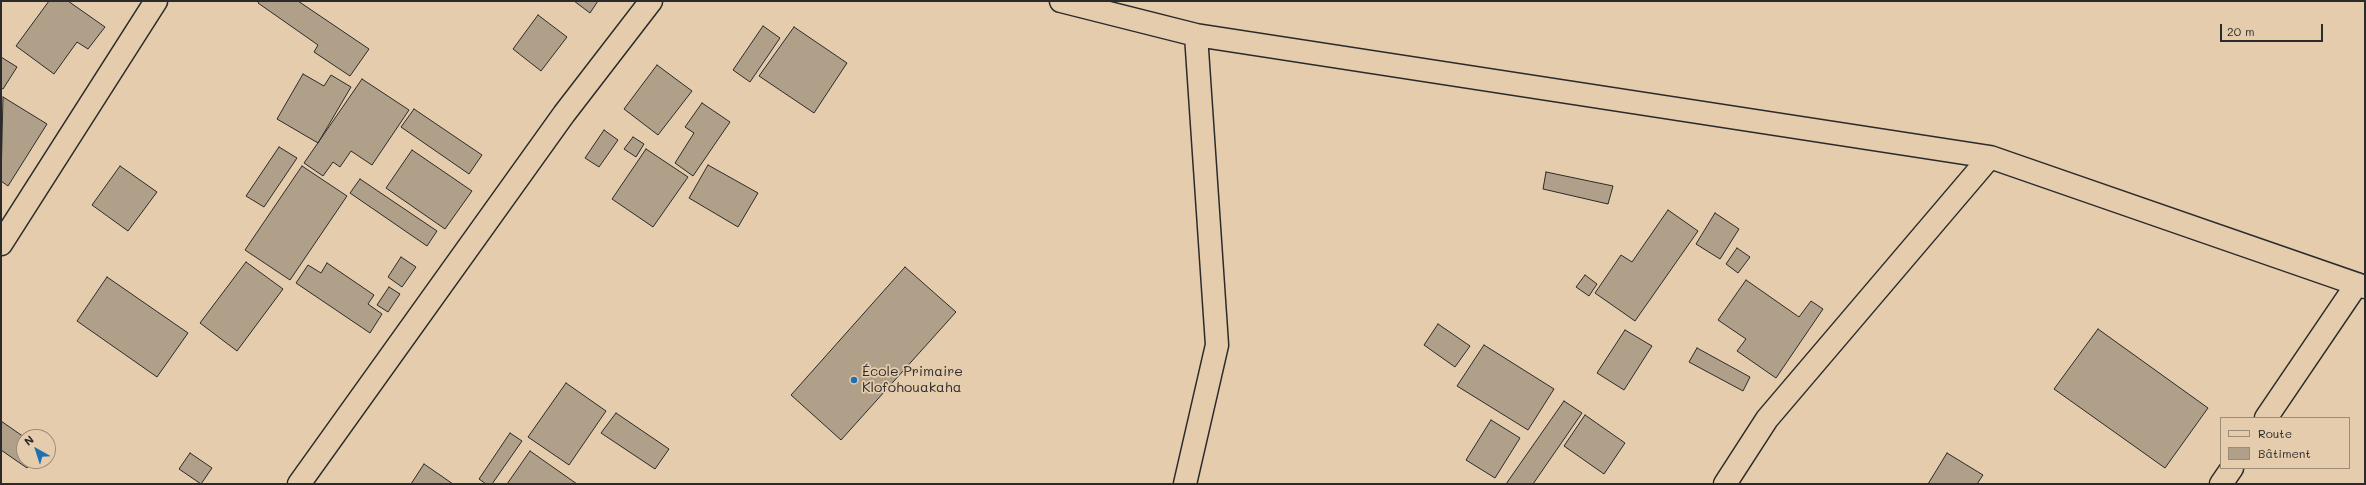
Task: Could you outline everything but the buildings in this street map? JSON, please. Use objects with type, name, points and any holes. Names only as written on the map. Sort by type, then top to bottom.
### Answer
[{"type":"street","points":[[1,244],[156,1]]},
{"type":"street","points":[[299,484],[564,114],[651,1]]},
{"type":"street","points":[[1061,1],[1196,35],[1990,157],[2361,285],[2267,417]]},
{"type":"street","points":[[1185,484],[1218,345],[1196,35]]},
{"type":"street","points":[[1725,484],[1767,419],[1990,157]]},
{"type":"street","points":[[2221,484],[2231,469]]},
{"type":"place","name":"École Primaire Klofohouakaha","points":[[854,380]]}]
